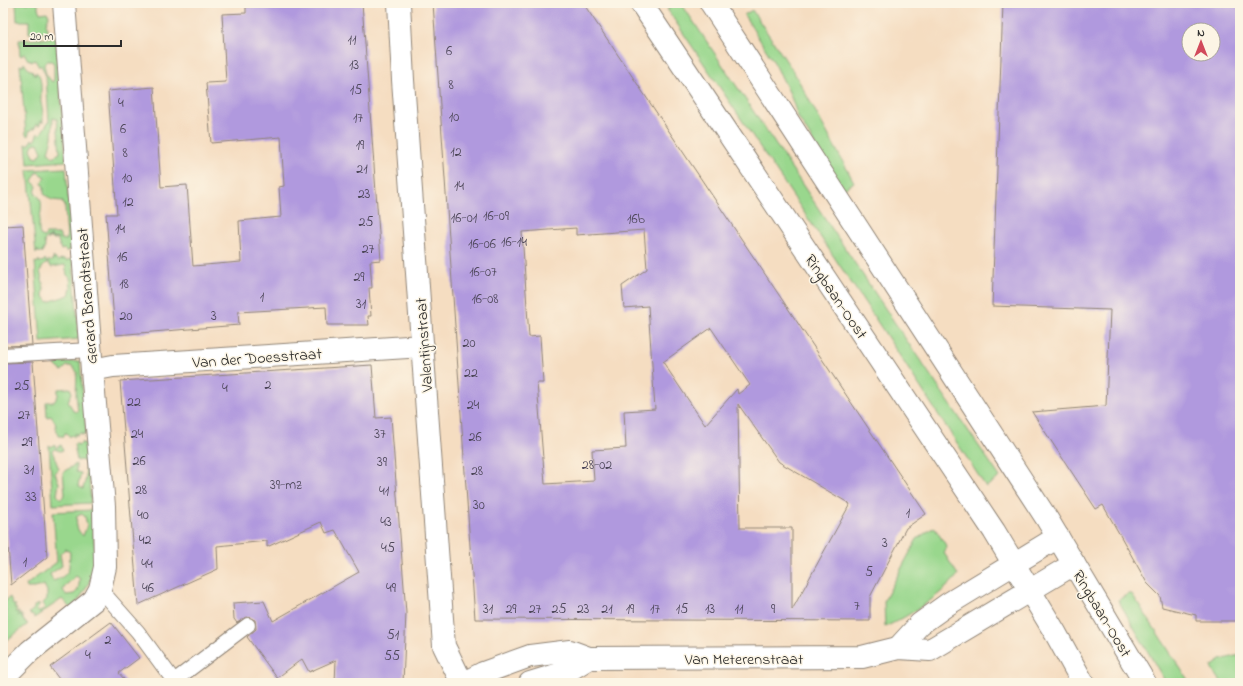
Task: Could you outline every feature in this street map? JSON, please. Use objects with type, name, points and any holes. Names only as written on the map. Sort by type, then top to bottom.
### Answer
[{"type":"street","name":"Gerard Brandtstraat","points":[[64,3],[91,360],[104,506],[105,567],[100,589]]},
{"type":"street","name":"Valentijnstraat","points":[[399,3],[403,80],[444,646],[463,683]]},
{"type":"street","name":"Ringbaan-Oost","points":[[641,3],[994,531],[1083,683]]},
{"type":"street","name":"Ringbaan-Oost","points":[[711,3],[1058,537],[1145,683]]},
{"type":"street","name":"Van der Doesstraat","points":[[91,360],[113,366],[423,346]]},
{"type":"street","points":[[898,648],[920,624],[1058,537]]},
{"type":"street","name":"Ringbaan-Oost","points":[[1030,591],[1074,564]]},
{"type":"street","points":[[7,679],[30,651],[86,608],[94,600],[100,589]]},
{"type":"street","name":"Van Meterenstraat","points":[[463,683],[483,673],[530,656],[570,651],[589,658],[862,657],[898,648],[930,650],[1030,591]]},
{"type":"street","points":[[530,683],[566,672],[589,658]]},
{"type":"lane","points":[[3,355],[91,360]]},
{"type":"lane","points":[[100,589],[138,632],[174,681],[248,625]]},
{"type":"green space","points":[[3,3],[6,3],[8,35],[3,35]]},
{"type":"green space","points":[[16,3],[38,3],[40,13],[47,12],[49,16],[46,23],[48,31],[29,33],[29,21],[17,21]]},
{"type":"green space","points":[[675,3],[681,3],[909,344],[1000,477],[986,487],[865,303],[667,9]]},
{"type":"green space","points":[[752,10],[795,74],[854,182],[843,190],[798,117],[790,94],[775,64],[744,15]]},
{"type":"green space","points":[[56,38],[66,161],[28,164],[26,144],[29,145],[32,139],[34,142],[38,133],[40,135],[49,121],[46,76],[41,65],[39,67],[35,60],[31,62],[24,53],[22,56],[20,55],[19,40]],"holes":[[[47,61],[52,61],[54,64],[54,80],[52,82],[46,74],[44,64]],[[53,118],[57,119],[60,153],[53,157],[48,152],[52,138]],[[38,143],[42,152],[38,158],[34,157],[31,149],[33,144]]]},
{"type":"green space","points":[[24,63],[29,70],[32,70],[35,76],[36,72],[40,79],[43,112],[43,123],[41,121],[39,126],[37,123],[34,130],[33,128],[31,131],[30,130],[28,136],[26,135],[20,65],[23,66]]},
{"type":"green space","points":[[66,168],[72,250],[69,249],[67,252],[64,249],[61,250],[57,237],[55,240],[54,237],[53,240],[50,236],[48,240],[47,237],[44,241],[45,247],[42,253],[41,251],[39,253],[38,250],[36,254],[28,170]],"holes":[[[37,172],[45,177],[42,183],[44,187],[44,194],[52,200],[62,201],[65,206],[67,240],[61,239],[59,234],[46,234],[44,237],[40,235],[39,224],[41,202],[35,193],[37,186],[32,181]]]},
{"type":"green space","points":[[53,257],[58,261],[61,261],[60,259],[65,259],[67,261],[69,259],[73,260],[79,339],[41,342],[35,262],[37,263],[39,260],[40,263],[45,259],[47,263],[49,260],[51,262],[52,259],[54,260]],"holes":[[[49,263],[51,267],[65,265],[67,275],[70,278],[71,288],[69,295],[48,302],[43,295],[44,288],[40,271],[44,265]]]},
{"type":"green space","points":[[80,361],[86,433],[82,435],[82,433],[80,433],[77,436],[75,433],[74,437],[72,435],[70,437],[67,433],[65,433],[63,437],[58,436],[55,422],[51,416],[47,417],[46,402],[54,402],[58,396],[58,389],[70,388],[72,393],[68,401],[74,412],[78,411],[76,395],[77,372],[72,366],[67,366],[62,371],[56,366],[55,363]]},
{"type":"green space","points":[[82,442],[83,444],[86,443],[91,503],[53,505],[49,445],[52,447],[54,444],[56,448],[61,445],[63,450],[60,451],[54,449],[52,451],[59,469],[55,473],[59,483],[57,495],[61,499],[65,494],[63,472],[76,464],[76,472],[81,473],[78,486],[83,489],[86,478],[85,462],[81,460],[77,461],[74,444],[76,443],[78,446],[78,444],[80,445]]},
{"type":"green space","points":[[91,510],[95,551],[94,563],[88,585],[81,597],[71,609],[62,599],[34,618],[34,616],[30,615],[31,613],[29,613],[34,609],[34,606],[40,604],[36,611],[40,612],[45,608],[43,603],[47,599],[47,591],[44,585],[35,588],[27,588],[26,585],[57,562],[53,512]],"holes":[[[82,514],[85,517],[87,525],[83,536],[79,531],[77,524],[77,516]],[[65,549],[70,552],[68,571],[59,579],[53,581],[50,574],[62,566],[60,554]],[[76,576],[80,579],[78,590],[74,594],[66,595],[63,590],[66,585]]]},
{"type":"green space","points":[[934,527],[947,547],[944,553],[958,575],[934,598],[885,627],[884,601],[917,539]]},
{"type":"green space","points":[[1128,594],[1132,594],[1190,683],[1166,683],[1118,600]]},
{"type":"green space","points":[[10,597],[13,605],[16,605],[14,608],[17,609],[15,612],[19,612],[18,616],[21,614],[24,622],[28,624],[3,643],[3,617],[6,615],[6,611],[3,609],[3,603]]},
{"type":"green space","points":[[1240,656],[1240,681],[1237,683],[1222,683],[1211,667],[1221,660]]},
{"type":"building","points":[[300,3],[362,3],[381,260],[370,261],[372,288],[369,288],[371,316],[368,316],[369,325],[327,325],[326,307],[238,312],[239,325],[115,335],[106,214],[117,214],[108,91],[154,87],[161,187],[187,185],[193,266],[241,262],[239,221],[281,217],[279,187],[284,186],[281,137],[211,143],[206,83],[226,82],[222,14],[246,13],[246,7]]},
{"type":"building","points":[[433,3],[583,3],[926,514],[906,528],[870,597],[870,621],[475,619]],"holes":[[[576,228],[576,235],[644,230],[647,269],[622,286],[624,308],[648,306],[655,409],[624,411],[626,448],[592,450],[594,481],[545,484],[537,383],[543,383],[540,336],[529,337],[522,232]],[[711,328],[750,385],[738,394],[737,389],[705,425],[663,362]],[[738,404],[779,462],[850,504],[792,610],[792,528],[740,528]]]},
{"type":"building","points":[[1003,3],[1240,3],[1240,621],[1196,621],[1196,615],[1162,607],[1160,596],[1147,583],[1103,505],[1096,509],[1032,412],[1106,406],[1110,310],[992,306]]},
{"type":"building","points":[[23,225],[32,345],[3,346],[3,226]]},
{"type":"building","points":[[33,362],[47,557],[11,585],[3,480],[3,363]]},
{"type":"building","points":[[372,365],[376,418],[391,417],[406,613],[403,683],[335,683],[336,660],[309,672],[302,659],[277,678],[247,637],[256,629],[255,620],[247,617],[237,623],[234,619],[233,603],[264,601],[273,621],[359,572],[335,530],[326,533],[321,522],[267,547],[267,541],[217,546],[218,569],[138,605],[120,381]]},
{"type":"building","points":[[111,622],[139,658],[119,673],[127,683],[62,683],[50,667]]}]
